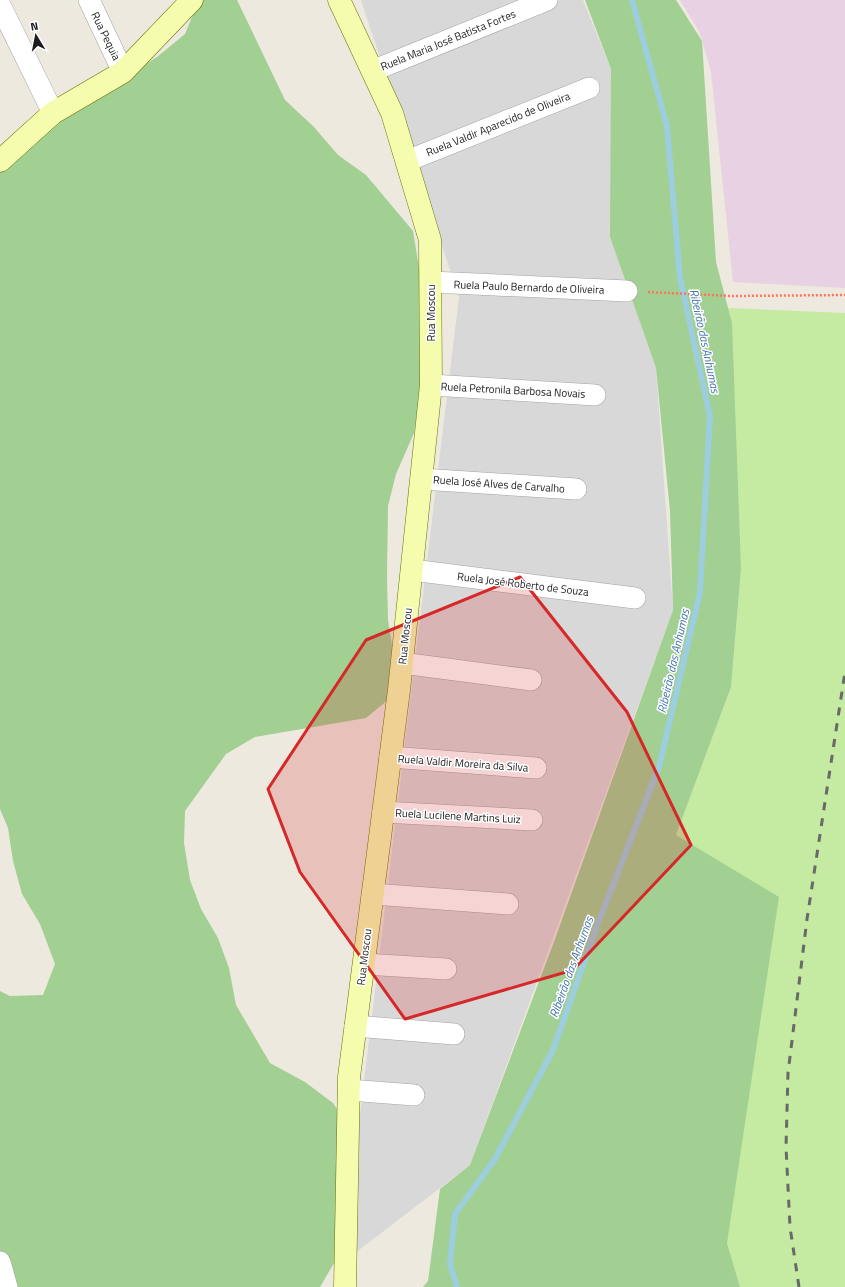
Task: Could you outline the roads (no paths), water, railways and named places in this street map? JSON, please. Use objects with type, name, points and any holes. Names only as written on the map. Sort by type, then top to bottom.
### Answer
[{"type":"street","name":"Rua Pequia","points":[[89,0],[123,72]]},
{"type":"street","points":[[0,161],[53,113],[123,72],[192,0]]},
{"type":"street","name":"Rua Moscou","points":[[339,0],[392,113],[430,240],[431,282],[431,385],[412,570],[402,663],[349,1077],[345,1287]]},
{"type":"street","name":"Ruela Maria José Batista Fortes","points":[[372,71],[547,0]]},
{"type":"street","points":[[0,5],[53,113]]},
{"type":"street","name":"Ruela Valdir Aparecido de Oliveira","points":[[407,161],[589,88]]},
{"type":"street","name":"Ruela Paulo Bernardo de Oliveira","points":[[431,282],[627,291]]},
{"type":"street","name":"Ruela Petronila Barbosa Novais","points":[[431,385],[594,395]]},
{"type":"street","name":"Ruela José Alves de Carvalho","points":[[421,479],[576,489]]},
{"type":"street","name":"Ruela José Roberto de Souza","points":[[412,570],[635,598]]},
{"type":"street","points":[[402,663],[531,680]]},
{"type":"street","name":"Ruela Valdir Moreira da Silva","points":[[390,757],[536,768]]},
{"type":"street","name":"Ruela Lucilene Martins Luiz","points":[[383,812],[532,820]]},
{"type":"street","points":[[372,894],[508,904]]},
{"type":"street","points":[[364,964],[446,969]]},
{"type":"street","points":[[356,1026],[454,1034]]},
{"type":"street","points":[[349,1090],[414,1095]]},
{"type":"street","points":[[0,1262],[7,1287]]},
{"type":"waterway","name":"Ribeirão das Anhumas","points":[[457,1287],[450,1264],[455,1214],[495,1159],[553,1050],[597,926],[659,767],[700,592],[710,416],[680,278],[667,126],[632,0]]},
{"type":"railway","points":[[799,1287],[790,1227],[786,1147],[788,1073],[807,919],[845,672]]}]
